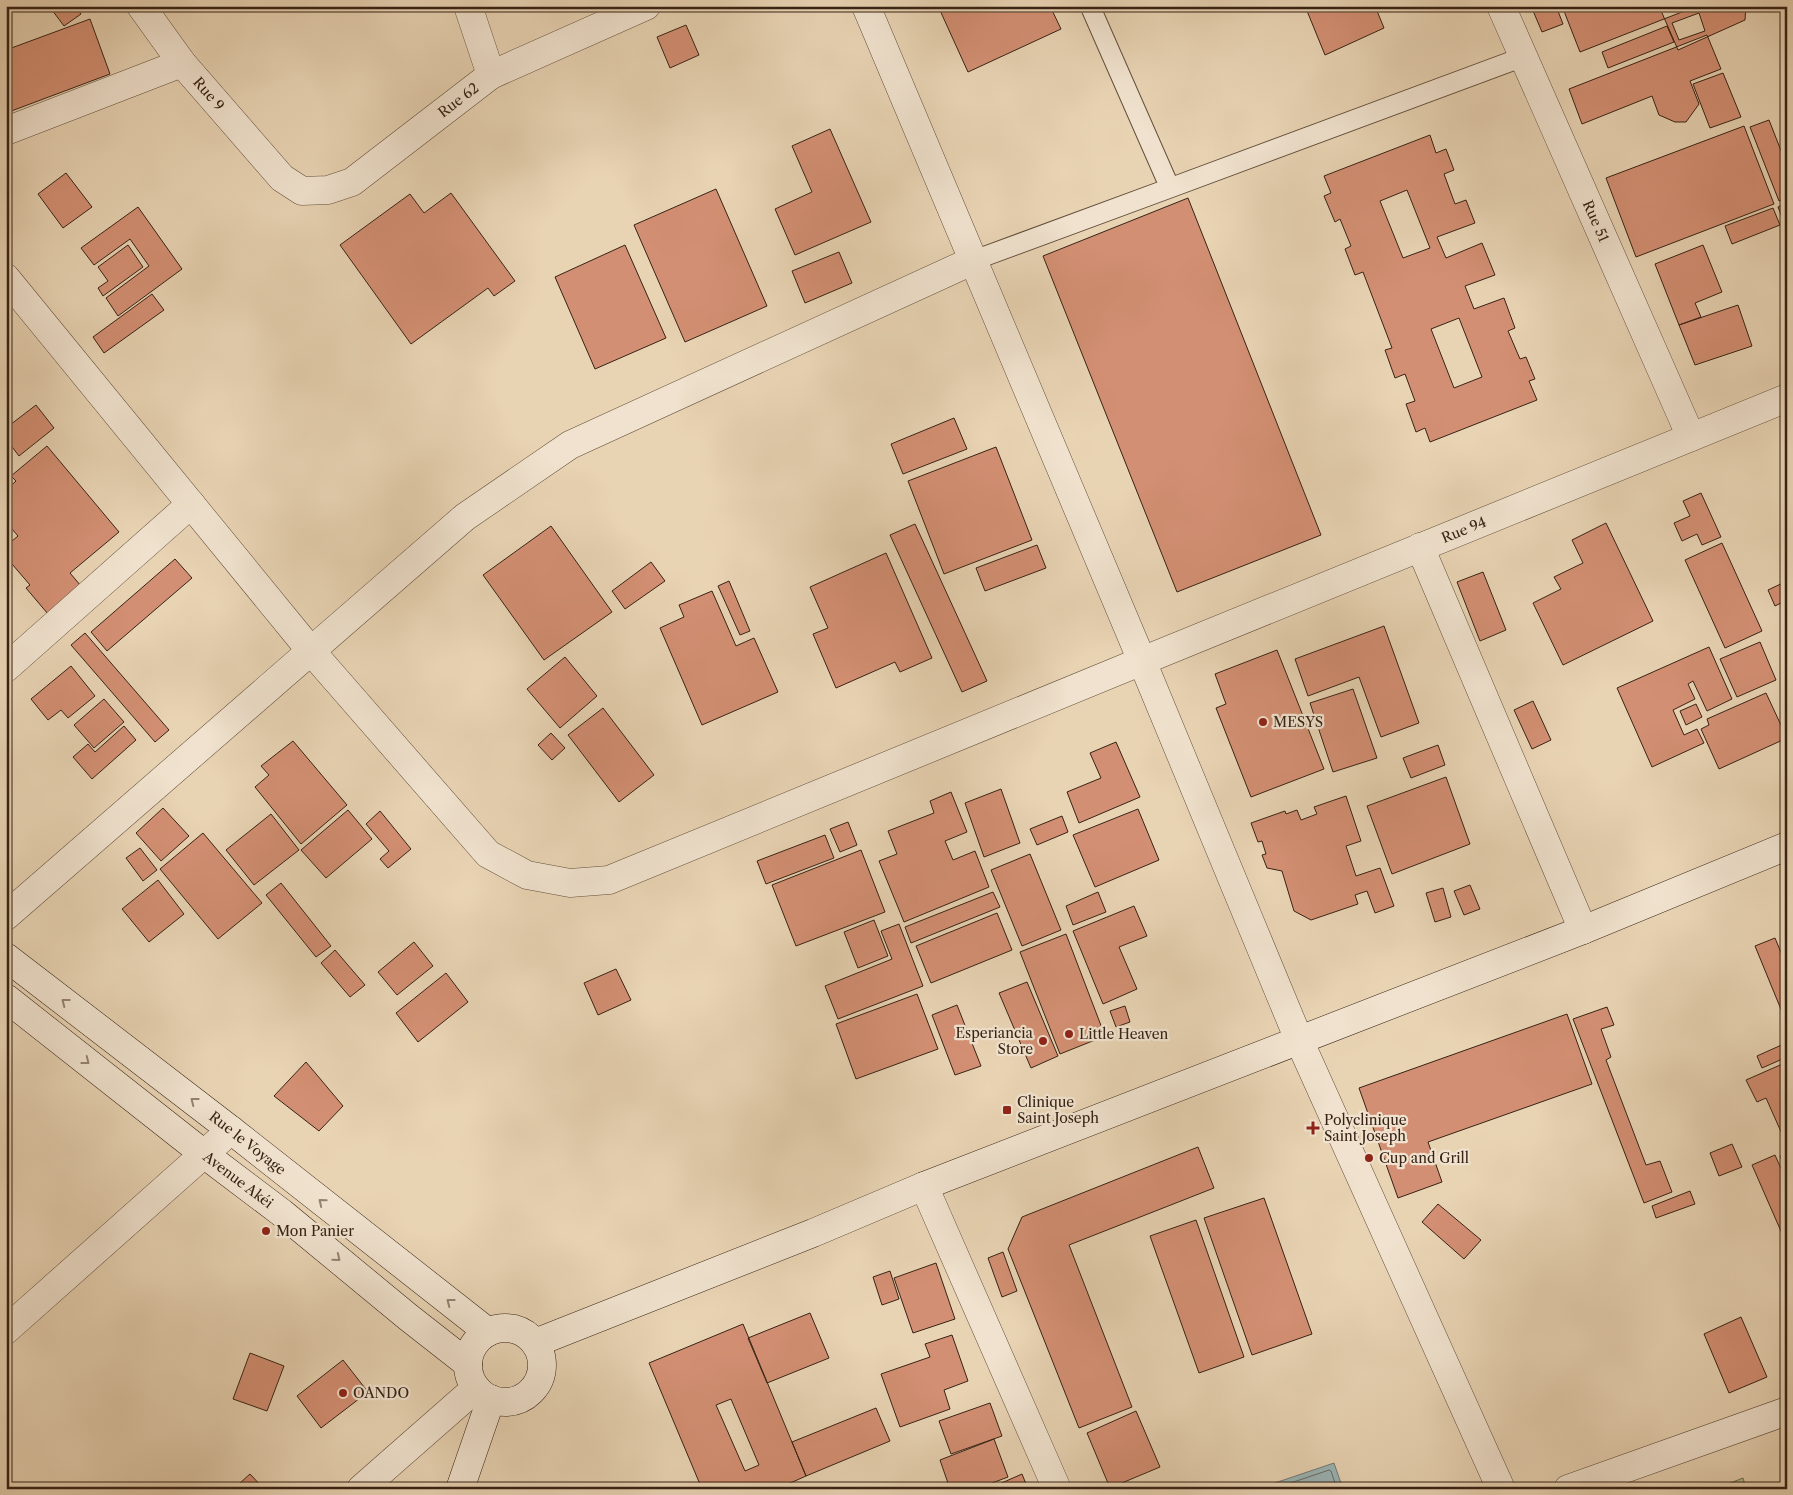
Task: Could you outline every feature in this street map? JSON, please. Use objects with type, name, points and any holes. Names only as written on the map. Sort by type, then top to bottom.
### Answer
[{"type":"street","name":"Rue 9","points":[[140,6],[182,63],[282,178]]},
{"type":"street","points":[[468,6],[491,75]]},
{"type":"street","name":"Rue 62","points":[[282,178],[302,190],[328,190],[352,182],[491,75],[646,6]]},
{"type":"street","points":[[866,6],[1142,661],[1299,1040],[1501,1489]]},
{"type":"street","name":"Rue 51","points":[[1501,6],[1691,437]]},
{"type":"street","points":[[6,131],[182,63]]},
{"type":"street","points":[[6,916],[465,517],[570,445],[972,261]]},
{"type":"street","name":"Rue 94","points":[[6,278],[311,651],[488,854],[527,875],[570,883],[609,880],[1787,398]]},
{"type":"street","points":[[6,668],[192,504]]},
{"type":"street","points":[[1420,547],[1583,930]]},
{"type":"street","points":[[535,1343],[924,1186],[1583,930],[1787,846]]},
{"type":"street","name":"Rue le Voyage","points":[[6,957],[231,1130],[335,1214],[488,1332]]},
{"type":"street","name":"Avenue Akéi","points":[[6,998],[282,1214],[408,1317],[478,1384]]},
{"type":"street","points":[[6,1330],[231,1130]]},
{"type":"street","points":[[924,1186],[1057,1489]]},
{"type":"street","points":[[460,1489],[478,1384],[471,1350],[478,1340],[488,1332],[501,1329],[514,1329],[526,1334],[535,1343],[541,1354],[542,1367],[539,1380],[532,1391],[522,1399],[510,1402],[497,1402],[478,1384]]},
{"type":"street","points":[[361,1489],[478,1384]]},
{"type":"street","points":[[1568,1489],[1787,1411]]},
{"type":"lane","points":[[1090,6],[1170,188]]},
{"type":"lane","points":[[972,261],[1522,57]]},
{"type":"green space","points":[[1743,1478],[1746,1489],[1715,1489]]},
{"type":"water","points":[[1334,1463],[1343,1489],[1260,1488]]},
{"type":"building","points":[[49,6],[75,6],[81,14],[64,26]]},
{"type":"building","points":[[938,6],[1050,6],[1061,29],[968,72]]},
{"type":"building","points":[[1305,6],[1375,6],[1384,28],[1325,55]]},
{"type":"building","points":[[1531,6],[1556,6],[1563,24],[1542,32]]},
{"type":"building","points":[[1562,6],[1691,6],[1692,8],[1580,52]]},
{"type":"building","points":[[1659,6],[1746,6],[1745,20],[1678,50]]},
{"type":"building","points":[[1699,13],[1705,31],[1679,40],[1672,23]]},
{"type":"building","points":[[90,19],[110,74],[6,113],[6,50]]},
{"type":"building","points":[[686,25],[699,55],[670,68],[657,37]]},
{"type":"building","points":[[1667,26],[1674,42],[1608,68],[1602,52]]},
{"type":"building","points":[[1707,35],[1721,69],[1690,81],[1699,104],[1686,122],[1675,122],[1659,115],[1652,96],[1582,124],[1569,89]]},
{"type":"building","points":[[1723,73],[1741,117],[1710,128],[1693,84]]},
{"type":"building","points":[[1769,120],[1787,166],[1787,198],[1779,201],[1750,127]]},
{"type":"building","points":[[1744,126],[1774,204],[1636,257],[1606,178]]},
{"type":"building","points":[[830,129],[871,222],[795,255],[775,209],[812,192],[792,146]]},
{"type":"building","points":[[1430,135],[1436,153],[1446,149],[1454,170],[1444,174],[1455,204],[1466,200],[1475,223],[1437,237],[1446,258],[1482,243],[1495,275],[1465,286],[1474,309],[1504,298],[1515,328],[1508,331],[1520,359],[1526,357],[1535,379],[1529,381],[1537,400],[1430,442],[1425,428],[1416,432],[1406,404],[1415,401],[1405,374],[1395,378],[1385,350],[1392,348],[1363,272],[1355,275],[1345,249],[1351,246],[1340,219],[1335,222],[1324,196],[1331,193],[1324,176]],"holes":[[[1407,190],[1430,248],[1403,258],[1380,201]],[[1459,318],[1482,377],[1454,388],[1431,329]]]},
{"type":"building","points":[[66,173],[92,207],[63,228],[38,194]]},
{"type":"building","points":[[716,189],[767,306],[685,342],[634,225]]},
{"type":"building","points":[[451,193],[515,281],[494,296],[488,288],[411,344],[340,245],[410,194],[424,213]]},
{"type":"building","points":[[1188,198],[1321,535],[1177,592],[1043,256]]},
{"type":"building","points":[[1787,203],[1787,230],[1778,207]]},
{"type":"building","points":[[138,207],[182,269],[118,316],[106,298],[149,266],[130,239],[94,265],[81,248]]},
{"type":"building","points":[[1773,208],[1780,225],[1732,244],[1725,226]]},
{"type":"building","points":[[128,245],[143,267],[103,296],[98,288],[108,281],[98,267]]},
{"type":"building","points":[[625,245],[666,338],[595,369],[555,277]]},
{"type":"building","points":[[1703,245],[1722,292],[1695,303],[1701,317],[1679,325],[1655,264]]},
{"type":"building","points":[[839,252],[852,283],[805,303],[792,271]]},
{"type":"building","points":[[152,294],[164,310],[104,353],[93,337]]},
{"type":"building","points":[[1738,305],[1752,346],[1695,365],[1679,325]]},
{"type":"building","points":[[36,405],[54,428],[19,456],[6,439],[6,428]]},
{"type":"building","points":[[954,418],[967,449],[903,474],[891,444]]},
{"type":"building","points":[[47,446],[119,532],[70,573],[81,586],[48,614],[26,588],[30,585],[6,557],[6,546],[18,536],[6,522],[6,490],[16,481],[11,476]]},
{"type":"building","points":[[996,447],[1032,540],[944,574],[908,481]]},
{"type":"building","points":[[1701,493],[1721,537],[1702,545],[1697,534],[1682,541],[1674,523],[1690,516],[1683,501]]},
{"type":"building","points":[[1606,523],[1653,621],[1563,665],[1533,603],[1561,589],[1554,577],[1583,563],[1572,540]]},
{"type":"building","points":[[915,524],[987,681],[962,692],[890,535]]},
{"type":"building","points":[[551,526],[612,612],[544,660],[483,575]]},
{"type":"building","points":[[1722,543],[1762,631],[1725,648],[1685,560]]},
{"type":"building","points":[[1037,545],[1046,568],[985,591],[976,568]]},
{"type":"building","points":[[886,553],[932,658],[900,672],[895,662],[836,688],[813,634],[828,628],[810,587]]},
{"type":"building","points":[[175,559],[192,578],[107,651],[91,632]]},
{"type":"building","points":[[651,562],[665,581],[625,609],[612,591]]},
{"type":"building","points":[[1483,572],[1506,630],[1480,641],[1457,582]]},
{"type":"building","points":[[729,581],[750,631],[740,635],[718,586]]},
{"type":"building","points":[[1787,581],[1787,600],[1775,606],[1768,590]]},
{"type":"building","points":[[712,591],[736,646],[754,638],[778,692],[702,725],[660,628],[684,617],[679,605]]},
{"type":"building","points":[[1384,626],[1419,723],[1381,737],[1359,677],[1308,696],[1295,659]]},
{"type":"building","points":[[85,633],[169,730],[155,742],[71,645]]},
{"type":"building","points":[[1760,642],[1776,680],[1737,697],[1720,659]]},
{"type":"building","points":[[1709,647],[1732,699],[1707,711],[1693,681],[1688,684],[1695,699],[1673,710],[1684,735],[1697,729],[1704,743],[1652,767],[1617,688]]},
{"type":"building","points":[[1277,650],[1324,769],[1251,797],[1216,708],[1226,704],[1215,674]]},
{"type":"building","points":[[565,657],[597,696],[560,728],[527,689]]},
{"type":"building","points":[[71,666],[95,696],[68,718],[61,710],[48,720],[31,699]]},
{"type":"building","points":[[1353,689],[1377,758],[1333,772],[1310,703]]},
{"type":"building","points":[[1766,693],[1787,738],[1719,769],[1701,729],[1709,725],[1707,719]]},
{"type":"building","points":[[104,699],[124,722],[94,748],[74,725]]},
{"type":"building","points":[[1533,701],[1551,740],[1532,749],[1514,710]]},
{"type":"building","points":[[1696,704],[1702,717],[1686,725],[1680,711]]},
{"type":"building","points":[[603,708],[654,775],[619,802],[568,735]]},
{"type":"building","points":[[124,726],[136,740],[92,779],[73,757],[88,744],[95,752]]},
{"type":"building","points":[[551,733],[565,748],[552,760],[538,745]]},
{"type":"building","points":[[293,741],[347,805],[301,844],[255,787],[269,775],[261,766]]},
{"type":"building","points":[[1116,742],[1140,797],[1079,823],[1067,792],[1101,778],[1090,753]]},
{"type":"building","points":[[1438,745],[1445,765],[1411,778],[1403,758]]},
{"type":"building","points":[[1446,777],[1470,844],[1392,874],[1367,806]]},
{"type":"building","points":[[1001,789],[1020,843],[984,857],[965,803]]},
{"type":"building","points":[[951,792],[967,832],[945,841],[953,860],[975,851],[989,887],[904,922],[879,861],[897,854],[888,831],[934,813],[930,801]]},
{"type":"building","points":[[1346,796],[1361,841],[1346,846],[1356,876],[1380,868],[1394,906],[1375,913],[1367,891],[1355,895],[1358,904],[1311,920],[1294,911],[1282,871],[1267,868],[1262,855],[1266,854],[1262,841],[1258,842],[1251,823],[1285,811],[1286,814],[1297,810],[1301,820],[1317,814],[1314,807]]},
{"type":"building","points":[[163,808],[189,836],[161,861],[136,833]]},
{"type":"building","points":[[1138,809],[1159,860],[1095,887],[1073,835]]},
{"type":"building","points":[[348,810],[372,839],[326,878],[301,850]]},
{"type":"building","points":[[380,811],[411,849],[388,868],[380,859],[389,851],[366,824]]},
{"type":"building","points":[[271,814],[299,850],[254,885],[226,850]]},
{"type":"building","points":[[1062,816],[1068,832],[1037,845],[1030,829]]},
{"type":"building","points":[[848,822],[857,845],[840,852],[830,829]]},
{"type":"building","points":[[203,833],[262,903],[218,939],[160,869]]},
{"type":"building","points":[[825,835],[834,858],[766,884],[757,861]]},
{"type":"building","points":[[140,848],[157,870],[143,881],[126,858]]},
{"type":"building","points":[[861,850],[885,912],[796,946],[772,885]]},
{"type":"building","points":[[1030,854],[1061,930],[1022,946],[991,870]]},
{"type":"building","points":[[158,880],[184,914],[149,942],[122,909]]},
{"type":"building","points":[[281,883],[331,946],[316,957],[266,895]]},
{"type":"building","points":[[1470,885],[1480,909],[1464,915],[1454,891]]},
{"type":"building","points":[[1443,888],[1451,917],[1435,922],[1426,893]]},
{"type":"building","points":[[993,892],[1000,907],[911,943],[905,927]]},
{"type":"building","points":[[1098,892],[1106,912],[1073,925],[1066,906]]},
{"type":"building","points":[[1134,906],[1147,936],[1119,947],[1137,989],[1103,1004],[1073,931]]},
{"type":"building","points":[[997,913],[1012,950],[931,983],[916,946]]},
{"type":"building","points":[[874,920],[888,956],[858,968],[844,932]]},
{"type":"building","points":[[899,924],[923,986],[838,1019],[825,986],[892,959],[881,931]]},
{"type":"building","points":[[1066,934],[1105,1036],[1060,1054],[1020,952]]},
{"type":"building","points":[[1775,938],[1787,967],[1787,1024],[1755,946]]},
{"type":"building","points":[[414,942],[433,966],[397,995],[378,972]]},
{"type":"building","points":[[335,950],[365,985],[350,997],[321,963]]},
{"type":"building","points":[[616,969],[631,1000],[598,1015],[584,983]]},
{"type":"building","points":[[446,973],[468,1002],[418,1042],[396,1013]]},
{"type":"building","points":[[1027,982],[1058,1056],[1031,1068],[999,993]]},
{"type":"building","points":[[917,994],[938,1049],[856,1079],[836,1024]]},
{"type":"building","points":[[957,1005],[981,1066],[955,1075],[932,1015]]},
{"type":"building","points":[[1125,1006],[1130,1022],[1116,1027],[1110,1011]]},
{"type":"building","points":[[1607,1007],[1614,1025],[1601,1029],[1611,1057],[1606,1060],[1646,1165],[1660,1161],[1672,1192],[1644,1203],[1573,1019]]},
{"type":"building","points":[[1567,1014],[1592,1084],[1428,1142],[1442,1182],[1398,1198],[1359,1088]]},
{"type":"building","points":[[1786,1043],[1787,1057],[1762,1068],[1757,1056]]},
{"type":"building","points":[[306,1062],[343,1106],[319,1131],[274,1096]]},
{"type":"building","points":[[1787,1062],[1787,1132],[1782,1134],[1766,1098],[1757,1102],[1746,1080]]},
{"type":"building","points":[[1732,1144],[1742,1167],[1719,1176],[1710,1153]]},
{"type":"building","points":[[1198,1147],[1214,1188],[1069,1245],[1132,1407],[1079,1428],[1008,1249],[1022,1217]]},
{"type":"building","points":[[1787,1153],[1787,1171],[1780,1156]]},
{"type":"building","points":[[1775,1155],[1787,1182],[1787,1245],[1752,1165]]},
{"type":"building","points":[[1690,1191],[1695,1204],[1656,1218],[1652,1206]]},
{"type":"building","points":[[1264,1198],[1312,1334],[1252,1355],[1204,1218]]},
{"type":"building","points":[[1438,1204],[1481,1240],[1464,1259],[1422,1222]]},
{"type":"building","points":[[1196,1220],[1244,1357],[1199,1373],[1150,1236]]},
{"type":"building","points":[[1003,1252],[1017,1291],[1002,1297],[988,1258]]},
{"type":"building","points":[[936,1263],[955,1319],[913,1333],[894,1278]]},
{"type":"building","points":[[890,1271],[899,1299],[882,1305],[873,1277]]},
{"type":"building","points":[[810,1313],[829,1358],[767,1383],[748,1338]]},
{"type":"building","points":[[1741,1317],[1767,1377],[1729,1393],[1704,1334]]},
{"type":"building","points":[[743,1324],[806,1476],[777,1489],[702,1489],[649,1363]],"holes":[[[731,1399],[759,1465],[745,1471],[716,1405]]]},
{"type":"building","points":[[952,1335],[968,1381],[944,1390],[950,1409],[900,1427],[881,1374],[930,1357],[925,1344]]},
{"type":"building","points":[[250,1353],[284,1366],[267,1411],[233,1399]]},
{"type":"building","points":[[343,1360],[368,1392],[321,1428],[297,1396]]},
{"type":"building","points":[[990,1403],[1002,1436],[951,1454],[939,1421]]},
{"type":"building","points":[[876,1408],[890,1441],[806,1476],[792,1442]]},
{"type":"building","points":[[1136,1411],[1160,1467],[1110,1488],[1087,1433]]},
{"type":"building","points":[[994,1439],[1008,1477],[976,1489],[950,1489],[940,1460]]},
{"type":"building","points":[[250,1474],[264,1489],[246,1489],[240,1483]]},
{"type":"building","points":[[1022,1474],[1028,1489],[988,1489]]},
{"type":"place","name":"MESYS","points":[[1263,722]]},
{"type":"place","name":"Little Heaven","points":[[1069,1034]]},
{"type":"place","name":"Esperiancia Store","points":[[1043,1041]]},
{"type":"place","name":"Clinique Saint Joseph","points":[[1007,1110]]},
{"type":"place","name":"Polyclinique Saint Joseph","points":[[1313,1128]]},
{"type":"place","name":"Cup and Grill","points":[[1369,1158]]},
{"type":"place","name":"Mon Panier","points":[[266,1231]]},
{"type":"place","name":"OANDO","points":[[343,1393]]}]
